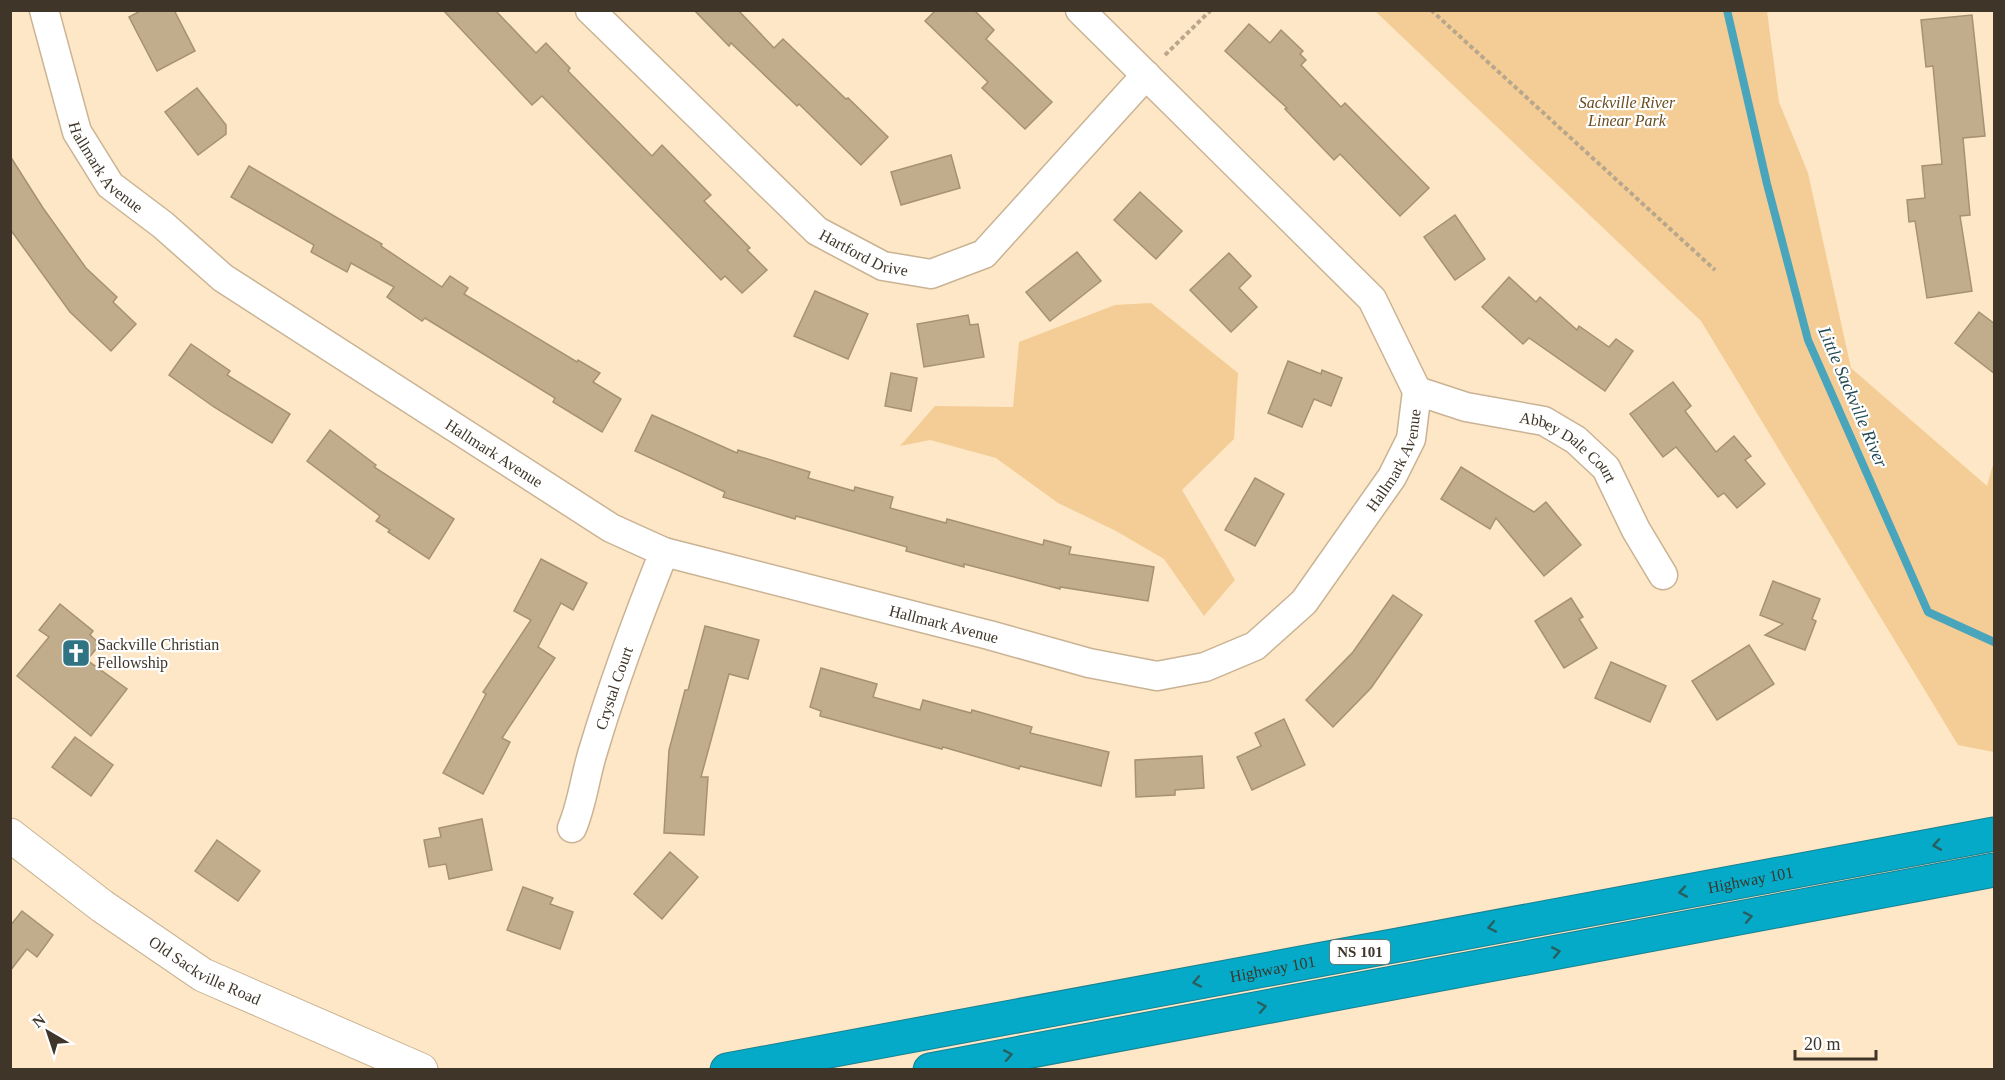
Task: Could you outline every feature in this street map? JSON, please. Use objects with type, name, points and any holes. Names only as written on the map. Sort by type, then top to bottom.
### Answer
[{"type":"highway","name":"Highway 101","points":[[727,1070],[1995,834]]},
{"type":"highway","name":"NS 101","points":[[930,1070],[1995,870]]},
{"type":"street","name":"Hallmark Avenue","points":[[44,10],[77,132],[110,185],[163,225],[223,278],[611,528],[664,552],[1089,663],[1157,676],[1205,667],[1255,646],[1304,602],[1392,477],[1411,439],[1417,391],[1372,299],[1080,10]]},
{"type":"street","name":"Hartford Drive","points":[[590,10],[817,231],[883,266],[931,274],[984,254],[1146,75]]},
{"type":"street","name":"Abbey Dale Court","points":[[1417,391],[1466,407],[1544,421],[1576,440],[1606,468],[1636,530],[1663,575]]},
{"type":"street","name":"Crystal Court","points":[[572,828],[581,806],[592,751],[623,655],[664,552]]},
{"type":"street","name":"Old Sackville Road","points":[[10,835],[102,906],[203,975],[421,1070]]},
{"type":"path","points":[[1146,75],[1211,10]]},
{"type":"path","points":[[1431,10],[1715,270]]},
{"type":"green space","name":"Sackville River Linear Park","points":[[1375,11],[1767,11],[1779,102],[1808,173],[1851,368],[1987,486],[1994,461],[1994,752],[1958,745],[1701,321]]},
{"type":"green space","points":[[1151,303],[1238,373],[1234,439],[1182,490],[1235,580],[1204,616],[1164,559],[1116,531],[1058,503],[996,458],[930,440],[900,446],[935,406],[1013,407],[1019,342],[1115,305]]},
{"type":"building","points":[[142,10],[174,10],[195,51],[157,71],[129,17]]},
{"type":"building","points":[[443,10],[495,10],[536,53],[546,43],[570,68],[568,71],[652,156],[662,145],[711,195],[704,201],[750,248],[747,250],[767,270],[742,293],[725,276],[721,280],[542,96],[532,105]]},
{"type":"building","points":[[694,10],[738,10],[774,48],[783,39],[888,137],[861,165],[799,104],[797,106],[731,43],[729,46]]},
{"type":"building","points":[[936,10],[974,10],[994,30],[986,39],[1052,102],[1025,129],[982,88],[988,82],[925,21]]},
{"type":"building","points":[[1972,15],[1985,136],[1963,138],[1970,215],[1960,216],[1972,291],[1927,298],[1915,221],[1909,222],[1907,200],[1925,198],[1922,166],[1942,164],[1933,66],[1926,67],[1921,20]]},
{"type":"building","points":[[1249,24],[1270,43],[1281,30],[1303,51],[1300,54],[1306,60],[1301,65],[1341,107],[1345,103],[1429,188],[1400,216],[1340,154],[1334,160],[1285,109],[1287,108],[1225,51]]},
{"type":"building","points":[[197,88],[226,125],[226,134],[198,155],[165,112]]},
{"type":"building","points":[[951,155],[960,188],[901,205],[891,172]]},
{"type":"building","points":[[10,156],[43,208],[86,268],[117,297],[113,302],[136,324],[111,351],[70,312],[10,229]]},
{"type":"building","points":[[249,166],[382,244],[381,246],[442,287],[450,276],[468,288],[464,294],[577,362],[578,360],[600,373],[593,382],[621,399],[602,432],[553,402],[555,398],[425,318],[422,321],[387,297],[394,287],[351,263],[347,272],[311,252],[314,245],[231,197]]},
{"type":"building","points":[[1140,192],[1182,231],[1156,259],[1114,220]]},
{"type":"building","points":[[1455,215],[1485,259],[1455,280],[1424,237]]},
{"type":"building","points":[[1077,252],[1101,281],[1050,321],[1026,292]]},
{"type":"building","points":[[1229,253],[1251,276],[1239,288],[1257,307],[1231,332],[1190,290]]},
{"type":"building","points":[[1509,277],[1536,302],[1540,297],[1577,330],[1579,326],[1609,347],[1616,339],[1633,351],[1605,391],[1529,338],[1523,344],[1482,307]]},
{"type":"building","points":[[815,291],[868,314],[848,359],[794,336]]},
{"type":"building","points":[[1979,312],[1995,324],[1995,374],[1955,343]]},
{"type":"building","points":[[968,315],[970,325],[978,324],[984,357],[924,367],[917,324]]},
{"type":"building","points":[[191,344],[230,371],[227,375],[290,414],[272,443],[214,407],[169,375]]},
{"type":"building","points":[[1288,361],[1321,374],[1322,370],[1342,378],[1331,406],[1314,399],[1302,427],[1268,413]]},
{"type":"building","points":[[891,373],[917,378],[911,411],[885,406]]},
{"type":"building","points":[[1673,382],[1691,406],[1685,411],[1716,452],[1734,436],[1751,456],[1745,460],[1765,484],[1737,508],[1724,493],[1718,497],[1676,447],[1663,457],[1630,414]]},
{"type":"building","points":[[652,415],[737,453],[738,450],[810,472],[808,478],[854,491],[855,487],[893,497],[890,508],[946,523],[947,519],[1043,545],[1044,540],[1071,547],[1069,554],[1154,567],[1148,601],[1060,587],[1060,589],[964,564],[964,567],[906,551],[907,547],[796,516],[795,519],[723,497],[725,492],[635,451]]},
{"type":"building","points":[[330,430],[376,465],[374,467],[454,519],[429,559],[388,532],[390,530],[376,521],[380,516],[307,461]]},
{"type":"building","points":[[1461,467],[1534,512],[1546,502],[1581,545],[1544,576],[1496,518],[1490,529],[1441,499]]},
{"type":"building","points":[[1255,478],[1284,494],[1255,546],[1225,530]]},
{"type":"building","points":[[541,559],[587,583],[573,610],[561,603],[538,647],[555,658],[502,738],[510,742],[483,794],[443,773],[486,694],[483,692],[531,620],[514,611]]},
{"type":"building","points":[[1773,581],[1820,599],[1812,619],[1816,621],[1805,650],[1765,635],[1783,624],[1760,615]]},
{"type":"building","points":[[1393,595],[1422,615],[1371,688],[1333,727],[1306,700],[1353,652]]},
{"type":"building","points":[[1571,598],[1583,617],[1579,619],[1597,648],[1564,668],[1535,621]]},
{"type":"building","points":[[60,604],[93,631],[90,635],[100,644],[87,660],[127,689],[91,736],[17,676],[49,637],[39,630]]},
{"type":"building","points":[[705,626],[759,640],[748,679],[729,674],[701,777],[708,777],[704,835],[664,833],[669,750]]},
{"type":"building","points":[[1749,645],[1774,684],[1717,720],[1692,681]]},
{"type":"building","points":[[1611,662],[1666,686],[1650,722],[1595,698]]},
{"type":"building","points":[[821,668],[877,684],[873,697],[920,710],[923,700],[971,713],[972,710],[1032,727],[1030,733],[1109,752],[1101,786],[1020,766],[1019,769],[820,716],[821,711],[810,707]]},
{"type":"building","points":[[1284,719],[1305,765],[1252,790],[1237,757],[1261,746],[1255,733]]},
{"type":"building","points":[[75,737],[113,765],[91,796],[52,767]]},
{"type":"building","points":[[1202,756],[1204,788],[1175,790],[1175,795],[1136,797],[1135,760]]},
{"type":"building","points":[[482,819],[492,870],[449,879],[446,864],[429,867],[424,840],[441,837],[439,828]]},
{"type":"building","points":[[217,840],[260,871],[238,901],[195,871]]},
{"type":"building","points":[[670,852],[698,877],[662,919],[634,894]]},
{"type":"building","points":[[523,887],[553,898],[550,904],[573,912],[560,949],[507,930]]},
{"type":"building","points":[[22,911],[53,935],[37,957],[27,949],[10,971],[10,926]]},
{"type":"waterway","name":"Little Sackville River","points":[[1727,10],[1767,184],[1808,340],[1928,612],[1994,642]]},
{"type":"place","name":"Sackville Christian Fellowship","points":[[76,653]]}]
